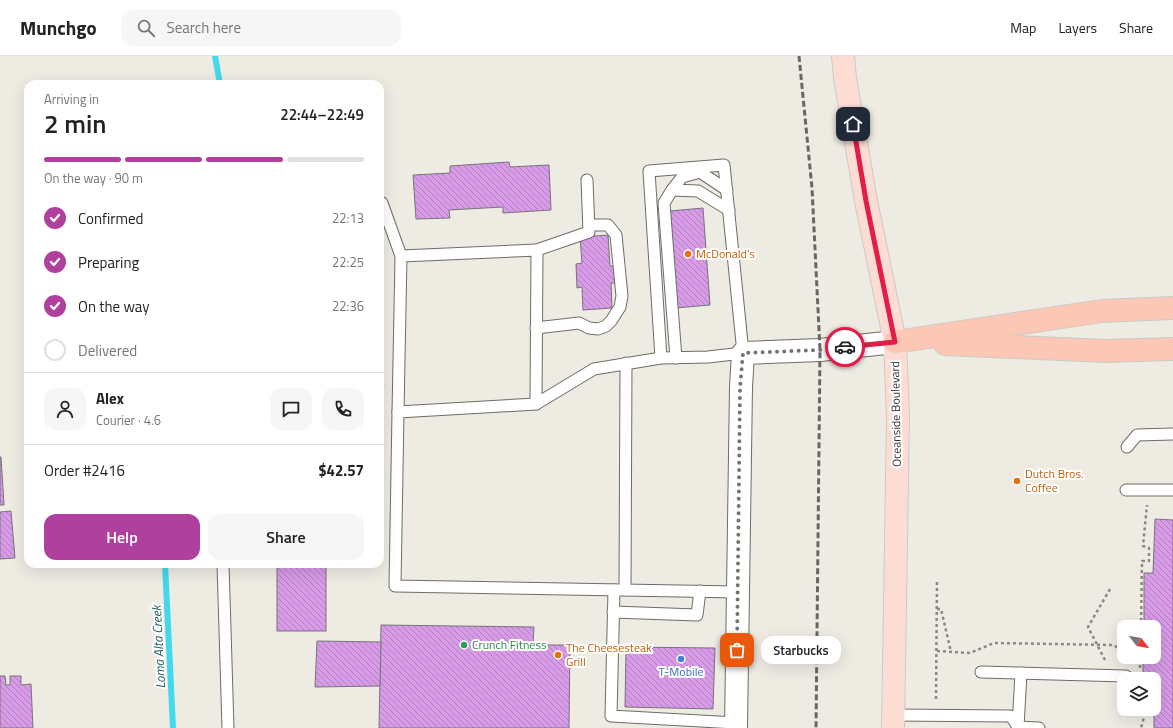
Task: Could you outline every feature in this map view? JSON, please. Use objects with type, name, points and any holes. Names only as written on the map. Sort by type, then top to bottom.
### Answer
[{"type":"highway","points":[[895,342],[1102,311],[1173,308]]},
{"type":"highway","points":[[895,342],[1105,351],[1173,349]]},
{"type":"main road","name":"Oceanside Boulevard","points":[[843,56],[845,78],[866,201],[895,342],[898,417],[893,721]]},
{"type":"street","points":[[736,726],[740,388],[743,353],[820,350],[895,342]]},
{"type":"lane","points":[[398,412],[536,404],[594,368],[660,358],[708,357],[743,353],[724,165],[649,171],[660,358]]},
{"type":"lane","points":[[676,358],[664,203],[682,176],[700,172],[727,190]]},
{"type":"lane","points":[[401,256],[537,250],[589,232],[587,180]]},
{"type":"lane","points":[[672,190],[698,190],[729,210]]},
{"type":"lane","points":[[384,209],[401,256],[395,586],[738,592]]},
{"type":"lane","points":[[536,328],[579,324],[589,328],[598,329],[606,326],[611,321],[620,307],[622,296],[616,235],[608,225],[589,225]]},
{"type":"lane","points":[[536,404],[537,250]]},
{"type":"lane","points":[[625,590],[626,364]]},
{"type":"lane","points":[[1127,447],[1137,435],[1173,434]]},
{"type":"lane","points":[[1126,490],[1173,490]]},
{"type":"lane","points":[[224,568],[228,728]]},
{"type":"lane","points":[[614,590],[611,716],[736,726]]},
{"type":"lane","points":[[613,612],[697,615],[700,591]]},
{"type":"lane","points":[[981,672],[1117,676]]},
{"type":"lane","points":[[1018,728],[1021,673]]},
{"type":"lane","points":[[893,721],[936,715],[1011,716],[1018,728]]},
{"type":"lane","points":[[1018,728],[1039,728]]},
{"type":"path","points":[[1141,620],[1142,561],[1149,561],[1149,548],[1143,546],[1147,505],[1153,505]]},
{"type":"path","points":[[936,715],[937,580]]},
{"type":"path","points":[[1106,662],[1088,627],[1110,589]]},
{"type":"path","points":[[936,609],[941,609],[951,652]]},
{"type":"path","points":[[937,652],[970,653],[994,643],[1097,645],[1113,646],[1117,648]]},
{"type":"path","points":[[1141,728],[1144,716]]},
{"type":"building","points":[[509,162],[510,167],[549,165],[551,210],[503,213],[503,207],[449,210],[450,218],[416,219],[413,175],[450,173],[450,166]]},
{"type":"building","name":"McDonald's","points":[[703,208],[710,305],[676,308],[667,231],[672,231],[670,211]]},
{"type":"building","points":[[608,235],[610,266],[615,266],[616,283],[611,283],[612,308],[583,310],[582,287],[577,288],[576,264],[582,263],[580,237]]},
{"type":"building","points":[[1,457],[4,505],[0,505]]},
{"type":"building","points":[[11,511],[15,558],[0,559],[0,512]]},
{"type":"building","points":[[1155,519],[1173,520],[1173,728],[1154,728],[1154,716],[1161,716],[1161,672],[1143,672],[1143,664],[1161,664],[1161,620],[1144,620],[1144,573],[1153,573]]},
{"type":"building","points":[[277,568],[326,568],[326,631],[277,631]]},
{"type":"building","points":[[381,625],[534,627],[533,645],[570,645],[569,728],[379,728]]},
{"type":"building","points":[[317,641],[381,642],[380,686],[315,687]]},
{"type":"building","points":[[626,647],[715,648],[713,709],[625,707]]},
{"type":"building","points":[[0,676],[5,676],[6,685],[10,685],[10,676],[21,676],[21,685],[31,684],[33,728],[0,728]]},
{"type":"waterway","name":"Loma Alta Creek","points":[[215,56],[219,80]]},
{"type":"waterway","name":"Loma Alta Creek","points":[[165,568],[173,728]]},
{"type":"railway","points":[[799,56],[812,188],[820,350],[816,728]]},
{"type":"way so far","points":[[737,650],[740,388],[743,353],[820,350],[845,347]]},
{"type":"place","name":"McDonald's","points":[[688,254]]},
{"type":"place","name":"Dutch Bros. Coffee","points":[[1017,481]]},
{"type":"place","name":"Crunch Fitness","points":[[464,645]]},
{"type":"place","name":"Starbucks","points":[[737,650]]},
{"type":"place","name":"The Cheesesteak Grill","points":[[558,655]]},
{"type":"place","name":"T-Mobile","points":[[681,659]]},
{"type":"route","points":[[845,347],[895,342],[866,201],[853,124]]}]
